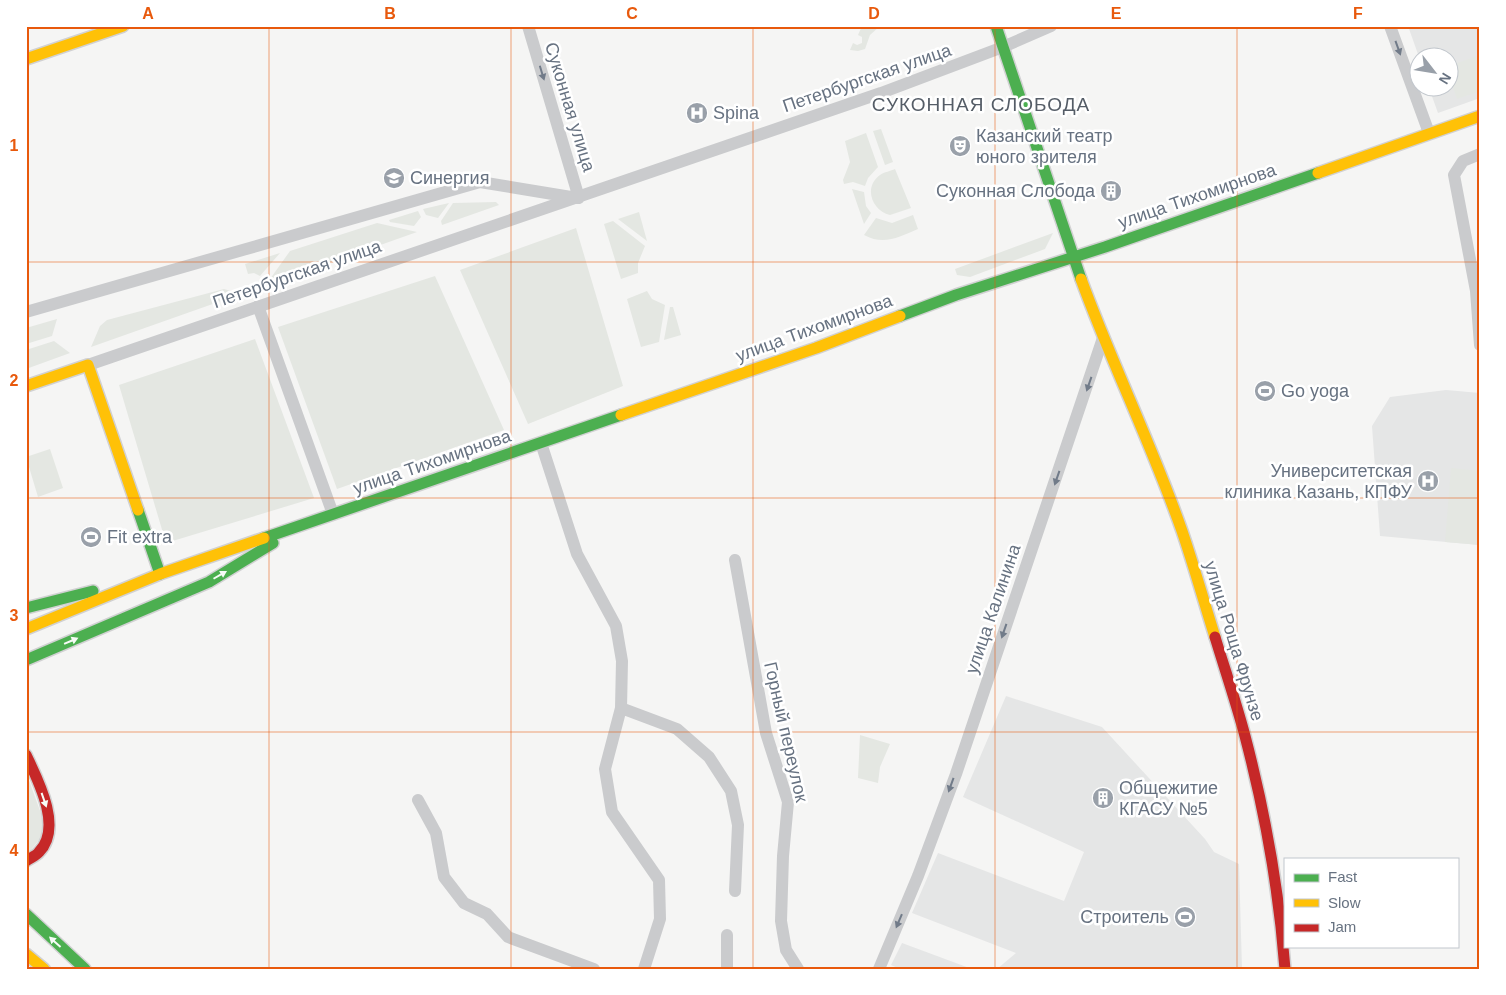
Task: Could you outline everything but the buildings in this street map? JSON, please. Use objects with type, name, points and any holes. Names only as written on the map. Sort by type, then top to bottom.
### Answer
[{"type":"main road","points":[[26,59],[123,26]]},
{"type":"main road","points":[[996,26],[1072,257],[1103,337]]},
{"type":"main road","name":"улица Тихомирнова","points":[[160,574],[816,348],[956,295],[1072,257],[1480,116]]},
{"type":"main road","name":"улица Роща Фрунзе","points":[[1103,337],[1126,389],[1182,531],[1245,735],[1269,839],[1280,908],[1285,969]]},
{"type":"main road","points":[[88,365],[160,574]]},
{"type":"main road","name":"Петербургская улица","points":[[26,386],[88,365]]},
{"type":"main road","points":[[26,660],[208,582],[300,526]]},
{"type":"main road","points":[[26,608],[160,574]]},
{"type":"main road","points":[[26,629],[160,574]]},
{"type":"main road","points":[[26,754],[46,809],[50,834],[41,852],[26,861]]},
{"type":"main road","points":[[26,914],[85,969]]},
{"type":"main road","points":[[26,954],[44,969]]},
{"type":"street","name":"Суконная улица","points":[[528,26],[579,198]]},
{"type":"street","name":"Петербургская улица","points":[[88,365],[881,93],[1004,47],[1050,26]]},
{"type":"street","points":[[1390,26],[1429,133]]},
{"type":"street","points":[[1480,154],[1463,161],[1454,175],[1476,291],[1480,345]]},
{"type":"street","name":"Петербургская улица","points":[[26,312],[480,182],[579,198]]},
{"type":"street","points":[[258,306],[333,514]]},
{"type":"street","name":"улица Калинина","points":[[879,969],[918,876],[953,781],[1103,337]]},
{"type":"street","points":[[541,443],[577,554],[616,626],[622,661],[621,708],[605,769],[612,812],[659,880],[660,919],[644,969]]},
{"type":"street","name":"Горный переулок","points":[[735,560],[766,732],[788,802],[783,856],[781,921],[786,950],[798,969]]},
{"type":"street","points":[[621,708],[677,729],[709,757],[731,791],[738,825],[735,891]]},
{"type":"street","points":[[418,800],[436,833],[444,877],[464,904],[487,914],[508,937],[564,965],[594,969]]},
{"type":"street","points":[[727,935],[727,969]]},
{"type":"shaded area","points":[[862,26],[880,26],[870,35],[865,49],[858,51],[850,50],[853,43],[857,45],[862,43],[862,37],[858,35]]},
{"type":"shaded area","points":[[1408,26],[1480,26],[1480,98],[1438,113],[1433,98],[1458,98],[1458,48],[1416,48]]},
{"type":"shaded area","points":[[1480,55],[1480,91],[1457,99],[1458,98],[1458,63]]},
{"type":"shaded area","points":[[881,129],[893,162],[885,165],[873,131]]},
{"type":"shaded area","points":[[866,133],[878,167],[868,178],[865,186],[853,182],[844,184],[843,180],[850,162],[845,141]]},
{"type":"shaded area","points":[[895,169],[911,208],[890,215],[878,209],[874,204],[871,192],[875,180],[880,175]]},
{"type":"shaded area","points":[[852,189],[864,192],[866,206],[871,213],[864,224]]},
{"type":"shaded area","points":[[496,202],[499,205],[442,225],[441,221],[453,203]]},
{"type":"shaded area","points":[[449,203],[438,218],[426,215],[423,209]]},
{"type":"shaded area","points":[[418,211],[421,217],[414,226],[390,222],[389,220]]},
{"type":"shaded area","points":[[639,212],[647,241],[618,219]]},
{"type":"shaded area","points":[[913,215],[918,229],[904,235],[878,240],[864,235],[876,218],[892,223]]},
{"type":"shaded area","points":[[613,221],[645,246],[638,263],[638,273],[621,279],[604,224]]},
{"type":"shaded area","points":[[377,223],[417,232],[265,286],[290,251]]},
{"type":"shaded area","points":[[576,228],[623,386],[528,424],[460,270]]},
{"type":"shaded area","points":[[1053,233],[1045,249],[970,277],[957,275],[955,269]]},
{"type":"shaded area","points":[[280,253],[260,276],[254,273],[248,274],[245,264]]},
{"type":"shaded area","points":[[435,276],[504,430],[337,489],[278,327]]},
{"type":"shaded area","points":[[224,289],[241,294],[91,347],[100,326],[107,320]]},
{"type":"shaded area","points":[[647,291],[652,299],[665,305],[659,342],[641,347],[627,299]]},
{"type":"shaded area","points":[[670,307],[673,307],[681,335],[664,340]]},
{"type":"shaded area","points":[[57,319],[52,336],[26,344],[26,328]]},
{"type":"shaded area","points":[[255,339],[314,498],[166,543],[119,385]]},
{"type":"shaded area","points":[[54,341],[70,353],[26,369],[26,350]]},
{"type":"shaded area","name":"Университетская клиника Казань, КПФУ","points":[[1446,390],[1480,393],[1480,545],[1380,536],[1372,426],[1390,397]]},
{"type":"shaded area","points":[[50,449],[63,488],[38,497],[26,457]]},
{"type":"shaded area","points":[[1451,468],[1480,471],[1480,545],[1445,542]]},
{"type":"shaded area","points":[[1006,696],[1102,727],[1205,839],[1214,852],[1239,864],[1242,969],[997,969],[1016,953],[912,913],[938,853],[1064,901],[1084,852],[963,797]]},
{"type":"shaded area","points":[[860,735],[890,744],[880,767],[878,783],[858,778]]},
{"type":"shaded area","points":[[26,772],[47,830],[26,856]]},
{"type":"shaded area","points":[[902,943],[972,969],[900,969],[891,965]]},
{"type":"traffic: fast","points":[[996,26],[1081,279]]},
{"type":"traffic: fast","points":[[900,316],[956,295],[1105,247],[1318,173]]},
{"type":"traffic: fast","points":[[264,538],[621,415]]},
{"type":"traffic: fast","points":[[138,510],[160,574]]},
{"type":"traffic: fast","points":[[26,660],[209,582],[273,543]]},
{"type":"traffic: fast","points":[[26,608],[93,591]]},
{"type":"traffic: fast","points":[[26,914],[85,969]]},
{"type":"traffic: slow","points":[[26,59],[123,26]]},
{"type":"traffic: slow","points":[[1318,173],[1480,116]]},
{"type":"traffic: slow","points":[[1081,279],[1170,499],[1215,637]]},
{"type":"traffic: slow","points":[[621,415],[816,348],[900,316]]},
{"type":"traffic: slow","points":[[26,386],[88,365],[138,510]]},
{"type":"traffic: slow","points":[[26,629],[160,574],[264,538]]},
{"type":"traffic: slow","points":[[26,954],[44,969]]},
{"type":"traffic: jam","points":[[1215,637],[1242,723],[1259,793],[1275,881],[1285,969]]},
{"type":"traffic: jam","points":[[26,755],[42,790],[49,817],[49,830],[46,842],[35,856],[26,861]]},
{"type":"place","name":"Spina","points":[[697,113]]},
{"type":"place","name":"Казанский театр юного зрителя","points":[[960,146]]},
{"type":"place","name":"Синергия","points":[[394,178]]},
{"type":"place","name":"Суконная Слобода","points":[[1111,191]]},
{"type":"place","name":"Go yoga","points":[[1265,391]]},
{"type":"place","name":"Университетская клиника Казань, КПФУ","points":[[1428,481]]},
{"type":"place","name":"Fit extra","points":[[91,537]]},
{"type":"place","name":"Общежитие КГАСУ №5","points":[[1103,798]]},
{"type":"place","name":"Строитель","points":[[1185,917]]},
{"type":"district","name":"СУКОННАЯ СЛОБОДА","points":[[981,104]]}]
